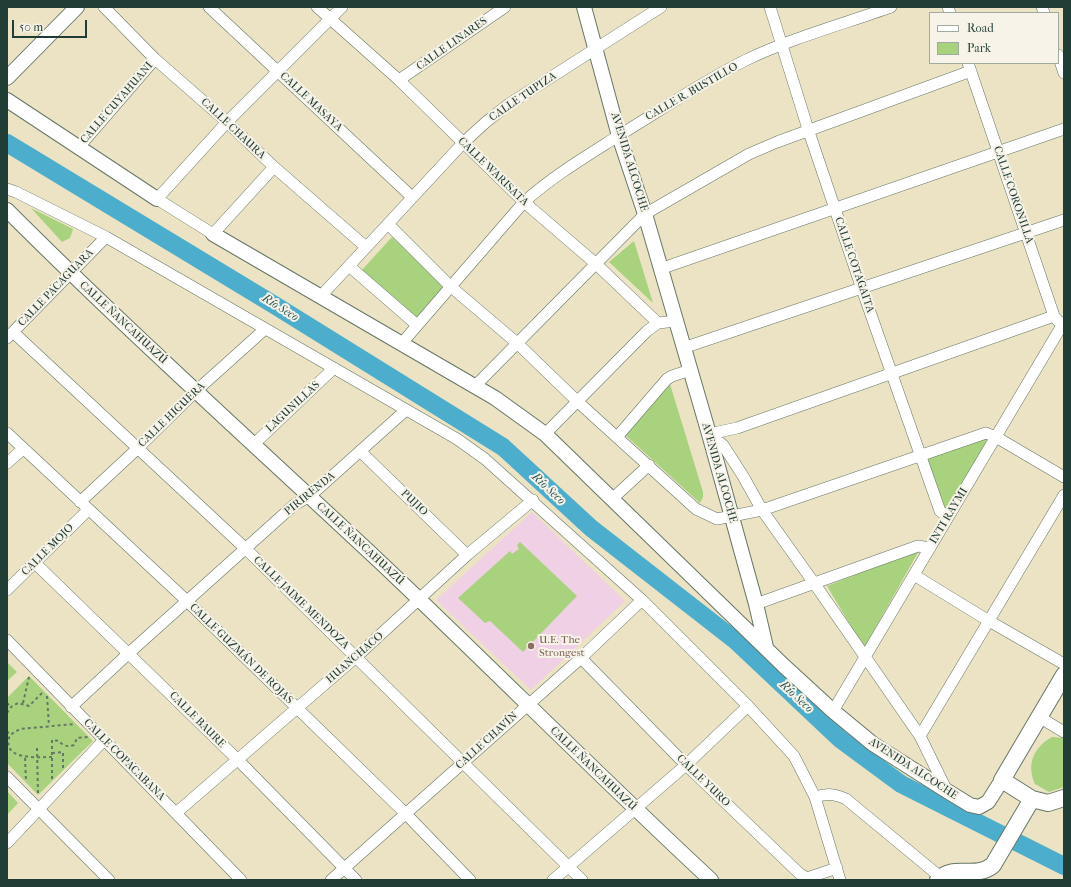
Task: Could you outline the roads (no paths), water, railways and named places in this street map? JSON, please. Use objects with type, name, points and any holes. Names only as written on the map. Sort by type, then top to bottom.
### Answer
[{"type":"main road","points":[[1064,675],[1002,780],[1032,799],[1048,803],[1064,798]]},
{"type":"main road","points":[[940,879],[946,873],[980,872],[993,865],[1032,799]]},
{"type":"street","points":[[7,78],[77,7]]},
{"type":"street","name":"CALLE CHAURA","points":[[104,7],[156,59],[366,247]]},
{"type":"street","name":"CALLE MASAYA","points":[[209,7],[412,197]]},
{"type":"street","name":"CALLE WARISATA","points":[[317,7],[399,80],[524,202],[595,263],[658,323]]},
{"type":"street","points":[[158,199],[227,122],[329,18],[342,7]]},
{"type":"street","name":"CALLE LINARES","points":[[399,80],[505,7]]},
{"type":"street","name":"AVENIDA ALCOCHE","points":[[584,7],[619,136],[645,214],[709,434],[756,604],[766,647],[833,710],[873,744],[970,805],[979,807],[988,802],[1002,780]]},
{"type":"street","name":"CALLE TUPIZA","points":[[321,296],[412,197],[486,122],[509,104],[661,7]]},
{"type":"street","name":"CALLE COTAGAITA","points":[[770,7],[808,129],[891,373],[940,511],[948,517]]},
{"type":"street","name":"CALLE R. BUSTILLO","points":[[402,343],[524,202],[545,183],[570,165],[619,136],[677,97],[747,60],[782,45],[891,7]]},
{"type":"street","points":[[1059,58],[1064,73]]},
{"type":"street","name":"CALLE CUYAHUANI","points":[[79,147],[156,59]]},
{"type":"street","points":[[475,386],[645,214],[749,154],[808,129],[969,67]]},
{"type":"street","name":"CALLE CORONILLA","points":[[969,67],[1054,316],[1063,324]]},
{"type":"street","points":[[7,100],[213,234],[496,398],[545,434],[766,647]]},
{"type":"street","points":[[660,269],[1064,129]]},
{"type":"street","points":[[213,234],[274,166]]},
{"type":"street","points":[[7,189],[16,192],[106,237],[457,439],[485,459],[533,500],[642,600],[748,706],[794,756],[815,797],[840,880]]},
{"type":"street","name":"CALLE ÑANCAHUAZÚ","points":[[7,210],[69,272],[420,600],[527,706],[711,880]]},
{"type":"street","points":[[683,348],[1064,220]]},
{"type":"street","points":[[388,224],[450,286],[517,343],[578,402],[696,509],[717,519],[732,518],[762,510],[986,433],[996,437],[1064,477]]},
{"type":"street","name":"CALLE PACAGUARA","points":[[10,335],[69,272],[106,237]]},
{"type":"street","points":[[349,266],[417,325]]},
{"type":"street","points":[[709,434],[737,428],[1054,316]]},
{"type":"street","points":[[545,434],[647,331],[658,323],[676,321]]},
{"type":"street","name":"INTI RAYMI","points":[[833,710],[1063,324]]},
{"type":"street","name":"CALLE HIGUERA","points":[[84,506],[137,449],[196,391],[265,329]]},
{"type":"street","name":"CALLE JAIME MENDOZA","points":[[10,335],[246,549],[582,880]]},
{"type":"street","name":"LAGUNILLAS","points":[[253,445],[334,368]]},
{"type":"street","points":[[617,437],[668,379],[672,376],[690,370]]},
{"type":"street","name":"PIRIRENDA","points":[[71,707],[294,505],[310,496],[406,410]]},
{"type":"street","name":"CALLE GUZMÁN DE ROJAS","points":[[7,433],[187,601],[405,813],[470,880]]},
{"type":"street","points":[[709,434],[723,445],[743,476],[762,510],[920,736],[947,791]]},
{"type":"street","points":[[7,463],[23,449]]},
{"type":"street","name":"PUJIO","points":[[360,451],[467,555]]},
{"type":"street","points":[[612,499],[648,465]]},
{"type":"street","points":[[920,736],[1064,495]]},
{"type":"street","name":"HUANCHACO","points":[[176,813],[356,657],[420,600],[467,555],[533,500]]},
{"type":"street","name":"CALLE MOJO","points":[[7,590],[35,563],[84,506]]},
{"type":"street","points":[[756,604],[918,546],[930,548]]},
{"type":"street","name":"CALLE BAURE","points":[[35,563],[238,760],[356,880]]},
{"type":"street","points":[[914,575],[989,621],[1064,664]]},
{"type":"street","name":"CALLE CHAVÍN","points":[[331,880],[581,658],[642,600]]},
{"type":"street","name":"CALLE COPACABANA","points":[[7,640],[176,813],[234,878]]},
{"type":"street","name":"CALLE YURO","points":[[581,658],[686,765],[804,877],[837,868]]},
{"type":"street","points":[[553,880],[686,765],[748,706]]},
{"type":"street","points":[[1039,717],[1064,732]]},
{"type":"street","points":[[7,843],[104,740]]},
{"type":"street","points":[[7,777],[109,880]]},
{"type":"street","points":[[815,797],[825,794],[834,794],[846,799],[940,879]]},
{"type":"waterway","name":"Río Seco","points":[[7,143],[276,306],[503,447],[591,528],[736,641],[840,739],[901,784],[1064,866]]},
{"type":"place","name":"U.E. The Strongest","points":[[531,646]]}]
